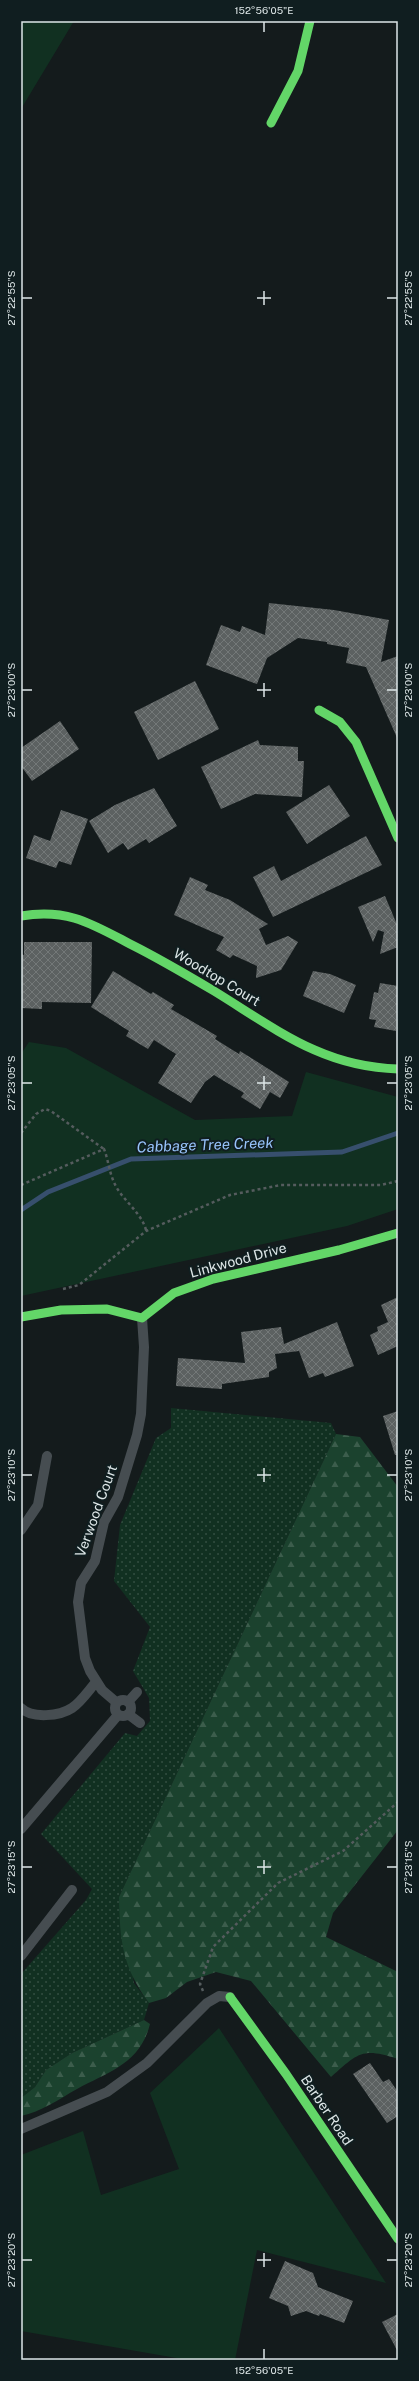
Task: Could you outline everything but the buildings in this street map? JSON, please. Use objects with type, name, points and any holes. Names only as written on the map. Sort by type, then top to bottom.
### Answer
[{"type":"street","points":[[271,123],[298,71],[310,21]]},
{"type":"street","points":[[319,710],[340,722],[356,742],[398,838]]},
{"type":"street","name":"Woodtop Court","points":[[21,916],[42,911],[78,916],[183,972],[304,1047],[344,1062],[380,1070],[398,1068]]},
{"type":"street","name":"Linkwood Drive","points":[[142,1318],[174,1293],[213,1279],[334,1251],[398,1233]]},
{"type":"street","points":[[21,1317],[61,1310],[107,1309],[142,1318]]},
{"type":"street","name":"Barber Road","points":[[230,1997],[286,2074],[398,2240]]},
{"type":"lane","name":"Verwood Court","points":[[116,1702],[96,1682],[85,1658],[78,1602],[81,1583],[95,1561],[104,1522],[118,1497],[138,1435],[141,1414],[144,1348],[142,1318]]},
{"type":"lane","points":[[21,1530],[38,1505],[47,1456]]},
{"type":"lane","points":[[21,1708],[32,1715],[60,1713],[73,1708],[96,1682]]},
{"type":"lane","points":[[128,1702],[137,1692]]},
{"type":"lane","points":[[128,1702],[124,1700],[116,1702],[114,1710],[140,1724]]},
{"type":"lane","points":[[21,1829],[123,1714],[131,1709],[128,1702]]},
{"type":"lane","points":[[21,1956],[72,1890]]},
{"type":"lane","points":[[21,2129],[107,2092],[147,2063],[207,2003],[219,1996],[230,1997]]},
{"type":"path","points":[[21,1133],[36,1114],[45,1108],[52,1110],[104,1150],[107,1156],[112,1180],[122,1197],[144,1222],[146,1231]]},
{"type":"path","points":[[21,1185],[104,1150]]},
{"type":"path","points":[[55,1291],[79,1285],[146,1231],[230,1195],[281,1185],[380,1185],[398,1181]]},
{"type":"path","points":[[200,1984],[213,1948],[278,1883],[343,1851],[398,1802]]},
{"type":"green space","points":[[21,21],[74,21],[21,109]]},
{"type":"green space","points":[[29,1042],[66,1048],[195,1120],[292,1116],[306,1072],[398,1097],[398,1209],[347,1226],[21,1296],[21,1054]]},
{"type":"green space","points":[[171,1408],[331,1423],[336,1434],[119,1897],[134,1983],[149,2003],[144,2020],[72,2053],[46,2070],[35,2087],[21,2098],[21,1974],[86,1900],[92,1889],[41,1834],[125,1733],[137,1736],[150,1721],[149,1698],[133,1671],[150,1627],[114,1581],[120,1525],[156,1438],[171,1428]]},
{"type":"green space","points":[[336,1434],[360,1437],[398,1487],[398,1830],[333,1913],[326,1937],[398,1972],[398,2059],[376,2053],[361,2054],[348,2062],[331,2077],[251,1981],[216,1972],[187,1982],[166,1998],[149,2003],[133,1977],[124,1953],[120,1927],[119,1897]]},
{"type":"green space","points":[[144,2020],[150,2024],[139,2049],[131,2058],[111,2072],[57,2101],[21,2116],[21,2098],[35,2087],[46,2070],[72,2053]]},
{"type":"green space","points":[[219,2028],[386,2283],[257,2250],[235,2360],[188,2360],[21,2331],[21,2155],[83,2131],[101,2195],[179,2169],[150,2093]]},
{"type":"waterway","name":"Cabbage Tree Creek","points":[[21,1210],[48,1192],[131,1159],[342,1152],[398,1133]]},
{"type":"traffic: fast","points":[[271,123],[298,71],[310,21]]},
{"type":"traffic: fast","points":[[319,710],[340,722],[356,742],[398,838]]},
{"type":"traffic: fast","points":[[21,916],[53,914],[66,916],[92,924],[173,967],[301,1044],[346,1061],[371,1067],[398,1069]]},
{"type":"traffic: fast","points":[[21,1317],[61,1310],[107,1309],[142,1318],[174,1293],[213,1279],[339,1250],[398,1233]]},
{"type":"traffic: fast","points":[[230,1997],[286,2074],[398,2239]]}]
